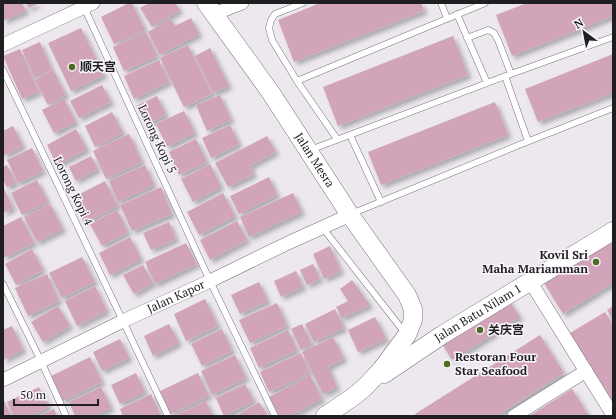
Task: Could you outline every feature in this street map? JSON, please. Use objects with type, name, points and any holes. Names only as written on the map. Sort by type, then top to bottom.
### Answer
[{"type":"street","points":[[210,8],[242,3]]},
{"type":"street","points":[[3,45],[86,4]]},
{"type":"street","name":"Jalan Mesra","points":[[210,8],[271,93],[350,214],[407,295],[413,309],[410,328]]},
{"type":"street","name":"Jalan Kapor","points":[[3,380],[123,321],[350,214]]},
{"type":"street","name":"Jalan Batu Nilam 1","points":[[365,387],[442,334],[613,231]]},
{"type":"street","points":[[530,281],[613,414]]},
{"type":"street","points":[[325,416],[365,387],[381,370],[410,328]]},
{"type":"street","points":[[514,416],[586,371]]},
{"type":"lane","points":[[303,3],[275,14],[271,20],[269,28],[272,40],[297,81],[337,139]]},
{"type":"lane","points":[[441,3],[447,18]]},
{"type":"lane","points":[[297,81],[485,3]]},
{"type":"lane","name":"Lorong Kopi 5","points":[[86,4],[210,281],[275,416]]},
{"type":"lane","points":[[457,14],[487,83]]},
{"type":"lane","points":[[467,38],[488,30],[494,34],[498,40],[528,141]]},
{"type":"lane","points":[[309,151],[337,139],[613,37]]},
{"type":"lane","name":"Lorong Kopi 4","points":[[3,70],[168,416]]},
{"type":"lane","points":[[350,214],[613,108]]},
{"type":"lane","points":[[350,135],[381,202]]},
{"type":"lane","points":[[322,227],[410,328]]},
{"type":"lane","points":[[3,284],[66,416]]},
{"type":"building","points":[[3,3],[22,3],[26,11],[3,21]]},
{"type":"building","points":[[26,3],[39,3],[29,8]]},
{"type":"building","points":[[129,3],[132,3],[145,30],[114,44],[101,17]]},
{"type":"building","points":[[149,3],[175,3],[180,10],[152,27],[140,8]]},
{"type":"building","points":[[320,3],[421,3],[424,11],[294,62],[278,20]]},
{"type":"building","points":[[527,3],[613,3],[613,16],[512,56],[496,15]]},
{"type":"building","points":[[191,18],[199,34],[160,55],[148,32],[171,19],[175,26]]},
{"type":"building","points":[[81,28],[104,75],[71,91],[48,43]]},
{"type":"building","points":[[146,32],[157,56],[124,71],[113,47]]},
{"type":"building","points":[[453,36],[468,75],[338,126],[323,87]]},
{"type":"building","points":[[40,42],[52,70],[35,78],[22,50]]},
{"type":"building","points":[[188,45],[212,94],[184,107],[160,58]]},
{"type":"building","points":[[210,48],[229,86],[213,93],[195,56]]},
{"type":"building","points":[[20,49],[39,92],[22,99],[3,56]]},
{"type":"building","points":[[613,54],[613,93],[538,122],[525,89]]},
{"type":"building","points":[[159,60],[169,82],[134,99],[124,76]]},
{"type":"building","points":[[53,70],[66,95],[48,105],[35,80]]},
{"type":"building","points":[[102,85],[111,102],[79,118],[70,101]]},
{"type":"building","points":[[220,95],[231,120],[207,131],[196,105]]},
{"type":"building","points":[[157,96],[166,115],[145,125],[136,106]]},
{"type":"building","points":[[64,99],[76,122],[54,133],[42,110]]},
{"type":"building","points":[[495,102],[508,135],[381,185],[368,152]]},
{"type":"building","points":[[184,111],[195,133],[167,147],[156,124]]},
{"type":"building","points":[[112,112],[123,133],[95,147],[85,126]]},
{"type":"building","points":[[230,125],[239,144],[211,158],[202,138]]},
{"type":"building","points":[[13,126],[23,146],[3,156],[3,131]]},
{"type":"building","points":[[76,129],[87,149],[57,165],[47,145]]},
{"type":"building","points":[[129,134],[142,162],[106,179],[93,151]]},
{"type":"building","points":[[267,136],[276,152],[250,166],[254,174],[228,187],[215,163]]},
{"type":"building","points":[[196,139],[207,162],[179,175],[169,152]]},
{"type":"building","points":[[32,148],[43,171],[18,183],[7,160]]},
{"type":"building","points":[[91,156],[98,169],[76,181],[69,167]]},
{"type":"building","points":[[210,164],[221,187],[193,202],[181,179]]},
{"type":"building","points":[[7,165],[16,183],[7,187],[3,180],[3,167]]},
{"type":"building","points":[[145,165],[154,185],[118,202],[109,181]]},
{"type":"building","points":[[269,177],[277,195],[239,214],[230,196]]},
{"type":"building","points":[[37,180],[48,202],[22,215],[11,193]]},
{"type":"building","points":[[105,181],[118,206],[84,223],[72,198]]},
{"type":"building","points":[[3,186],[13,208],[3,213]]},
{"type":"building","points":[[161,187],[172,214],[132,231],[120,205]]},
{"type":"building","points":[[223,193],[235,216],[199,235],[187,212]]},
{"type":"building","points":[[293,193],[302,212],[249,237],[240,217]]},
{"type":"building","points":[[50,204],[63,229],[37,242],[24,217]]},
{"type":"building","points":[[117,210],[128,232],[102,246],[90,224]]},
{"type":"building","points":[[21,217],[34,243],[3,258],[3,226]]},
{"type":"building","points":[[237,221],[247,240],[210,260],[200,240]]},
{"type":"building","points":[[169,222],[176,239],[151,250],[143,233]]},
{"type":"building","points":[[130,237],[141,259],[110,275],[99,253]]},
{"type":"building","name":"Kovil Sri Maha Mariamman","points":[[613,240],[613,283],[563,314],[544,283]]},
{"type":"building","points":[[186,243],[197,264],[155,284],[145,262]]},
{"type":"building","points":[[330,246],[341,271],[324,279],[313,254]]},
{"type":"building","points":[[32,249],[43,270],[16,285],[5,264]]},
{"type":"building","points":[[82,257],[95,282],[62,298],[49,273]]},
{"type":"building","points":[[313,264],[320,279],[307,285],[300,270]]},
{"type":"building","points":[[143,265],[153,283],[134,294],[123,275]]},
{"type":"building","points":[[296,271],[303,287],[281,297],[274,281]]},
{"type":"building","points":[[47,274],[59,301],[28,316],[15,288]]},
{"type":"building","points":[[352,280],[370,305],[342,318],[336,307],[348,301],[340,289]]},
{"type":"building","points":[[259,282],[268,301],[240,314],[231,295]]},
{"type":"building","points":[[95,286],[107,311],[77,326],[65,301]]},
{"type":"building","points":[[205,299],[218,326],[186,341],[174,314]]},
{"type":"building","name":"关庆宫","points":[[508,299],[520,317],[452,360],[441,342]]},
{"type":"building","points":[[277,303],[287,326],[250,343],[239,320]]},
{"type":"building","points":[[58,306],[70,326],[43,342],[31,322]]},
{"type":"building","points":[[613,306],[613,320],[607,310]]},
{"type":"building","points":[[335,309],[344,328],[314,342],[305,324]]},
{"type":"building","points":[[605,312],[613,325],[613,402],[570,333]]},
{"type":"building","points":[[375,317],[386,339],[358,352],[348,330]]},
{"type":"building","points":[[169,324],[179,343],[153,356],[144,336]]},
{"type":"building","points":[[302,324],[312,345],[301,350],[291,329]]},
{"type":"building","points":[[12,326],[23,350],[3,360],[3,330]]},
{"type":"building","points":[[222,329],[232,351],[202,366],[191,344]]},
{"type":"building","points":[[288,330],[297,350],[259,368],[250,348]]},
{"type":"building","points":[[540,335],[564,373],[496,416],[416,416],[415,414]]},
{"type":"building","points":[[333,337],[344,359],[328,367],[337,387],[323,394],[302,352]]},
{"type":"building","points":[[120,339],[129,358],[102,371],[93,352]]},
{"type":"building","points":[[301,353],[310,373],[269,392],[260,372]]},
{"type":"building","points":[[235,355],[246,378],[212,395],[201,371]]},
{"type":"building","points":[[90,357],[102,382],[63,401],[51,376]]},
{"type":"building","points":[[136,373],[145,392],[120,404],[111,385]]},
{"type":"building","points":[[198,373],[209,396],[171,414],[160,391]]},
{"type":"building","points":[[310,375],[322,399],[290,416],[279,416],[269,397]]},
{"type":"building","points":[[245,384],[254,401],[224,416],[216,398]]},
{"type":"building","points":[[39,387],[49,407],[31,416],[14,416],[7,402]]},
{"type":"building","points":[[101,387],[111,408],[94,416],[75,416],[69,402]]},
{"type":"building","points":[[572,389],[589,416],[529,416],[545,406]]},
{"type":"building","points":[[151,394],[161,416],[123,416],[120,409]]},
{"type":"building","points":[[3,398],[11,416],[3,416]]},
{"type":"building","points":[[206,401],[213,416],[174,416]]},
{"type":"building","points":[[259,402],[268,416],[236,416]]},
{"type":"building","points":[[54,409],[57,416],[39,416]]},
{"type":"place","name":"顺天宫","points":[[72,67]]},
{"type":"place","name":"Kovil Sri Maha Mariamman","points":[[596,262]]},
{"type":"place","name":"关庆宫","points":[[480,330]]},
{"type":"place","name":"Restoran Four Star Seafood","points":[[447,364]]}]
